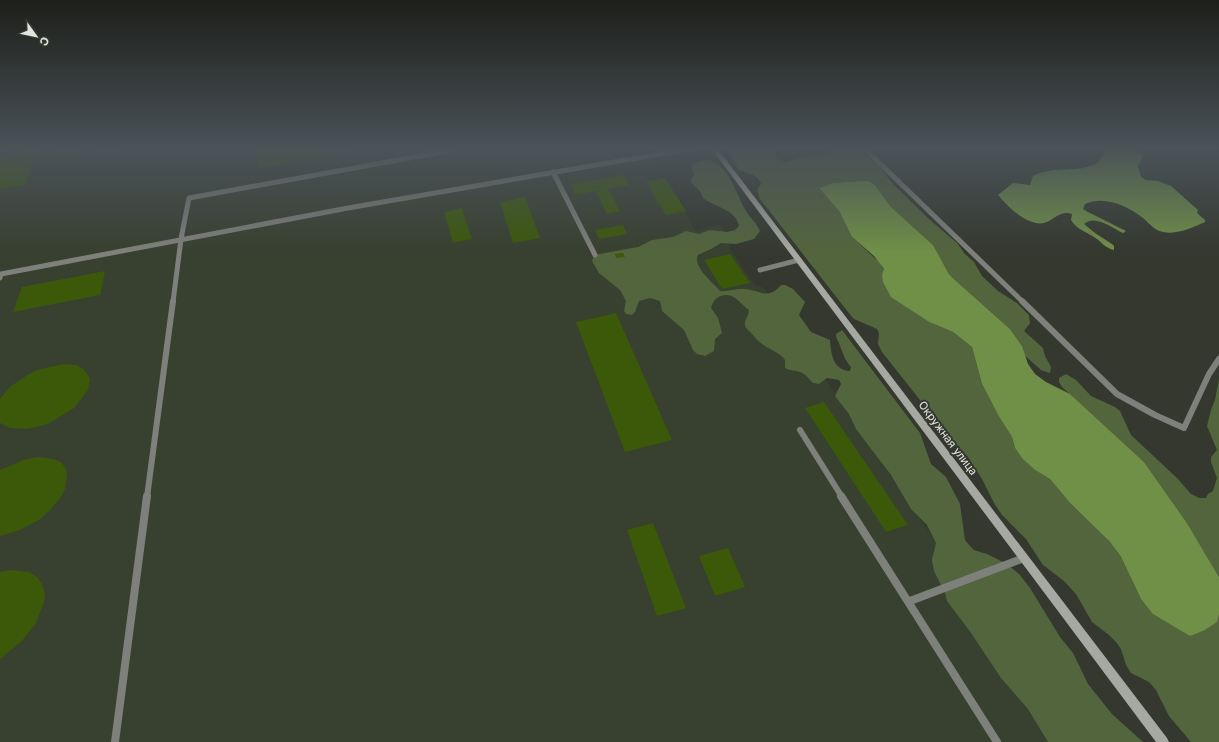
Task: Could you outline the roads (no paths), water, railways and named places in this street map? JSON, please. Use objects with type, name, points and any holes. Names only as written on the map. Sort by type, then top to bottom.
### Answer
[{"type":"main road","name":"Окружная улица","points":[[740,183],[1163,742]]},
{"type":"lane","points":[[115,742],[181,239],[189,198],[274,183]]},
{"type":"lane","points":[[0,278],[1,274],[181,239],[494,183]]},
{"type":"lane","points":[[558,183],[594,256]]},
{"type":"lane","points":[[900,183],[1118,394],[1155,415],[1184,428],[1208,374],[1219,359]]},
{"type":"lane","points":[[760,270],[799,260]]},
{"type":"lane","points":[[800,430],[910,601],[997,742]]},
{"type":"lane","points":[[910,601],[1024,558]]}]
